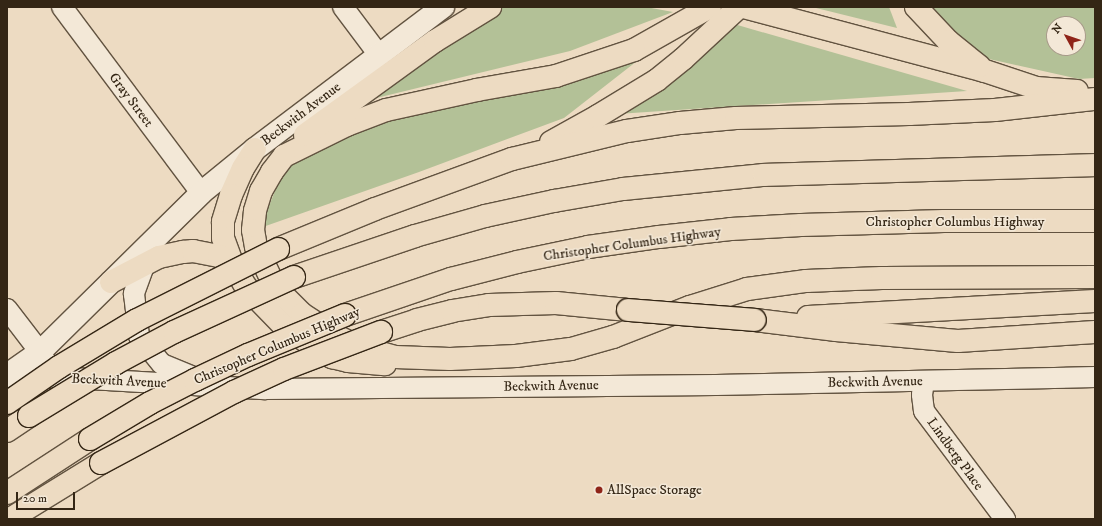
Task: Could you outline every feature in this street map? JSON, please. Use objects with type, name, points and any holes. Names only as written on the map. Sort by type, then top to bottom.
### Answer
[{"type":"highway","points":[[490,7],[435,41],[306,134],[284,156],[272,172],[261,191],[255,211],[253,230],[256,247],[274,287],[302,314],[346,341],[377,353],[395,357],[416,359],[516,356],[571,349],[613,337],[690,307],[747,289],[806,281],[882,278],[1095,277]]},
{"type":"highway","points":[[744,7],[985,71],[1036,88],[1095,93]]},
{"type":"highway","points":[[916,7],[948,41],[985,71]]},
{"type":"highway","points":[[284,156],[347,124],[386,110],[477,90],[556,76],[634,50],[718,12]]},
{"type":"highway","points":[[7,403],[59,367],[137,320],[278,250],[382,206],[512,159],[557,139],[657,80],[718,12]]},
{"type":"highway","points":[[512,159],[626,132],[680,123],[736,118],[909,114],[995,110],[1095,99]]},
{"type":"highway","points":[[255,149],[243,168],[226,210],[223,238],[232,263],[246,287],[283,325],[332,357],[348,361],[386,364],[416,359]]},
{"type":"highway","points":[[7,431],[29,416],[116,364],[174,332],[294,277],[415,236],[485,216],[624,189],[764,175],[1095,165]]},
{"type":"highway","name":"Christopher Columbus Highway","points":[[7,493],[90,439],[150,403],[248,355],[345,315],[451,279],[517,262],[588,247],[731,229],[801,225],[944,221],[1095,221]]},
{"type":"highway","points":[[111,282],[159,257],[193,251],[219,256],[232,263]]},
{"type":"highway","points":[[755,320],[1095,301]]},
{"type":"highway","points":[[10,519],[101,463],[234,392],[284,369],[381,332],[417,320],[452,311],[489,306],[556,303],[755,320],[852,332],[958,341],[1095,332]]},
{"type":"street","name":"Gray Street","points":[[62,7],[201,193]]},
{"type":"street","points":[[343,7],[379,55]]},
{"type":"street","name":"Beckwith Avenue","points":[[7,375],[40,352],[201,193],[255,149],[443,7]]},
{"type":"street","points":[[145,263],[134,294],[139,336],[162,364],[216,386]]},
{"type":"street","points":[[7,309],[40,352],[55,377]]},
{"type":"street","name":"Beckwith Avenue","points":[[7,382],[55,377],[266,389],[924,382],[1095,377]]},
{"type":"street","name":"Lindberg Place","points":[[924,382],[922,395],[924,411],[1005,519]]},
{"type":"green space","points":[[504,7],[646,7],[673,12],[570,51],[364,101],[432,51]]},
{"type":"green space","points":[[812,7],[889,7],[897,28]]},
{"type":"green space","points":[[933,7],[1095,7],[1095,78],[1079,79],[989,59],[946,27]]},
{"type":"green space","points":[[734,24],[967,91],[617,114]]},
{"type":"green space","points":[[646,54],[564,118],[419,172],[260,228],[286,164],[379,123],[577,80]]},
{"type":"place","name":"AllSpace Storage","points":[[599,490]]}]
